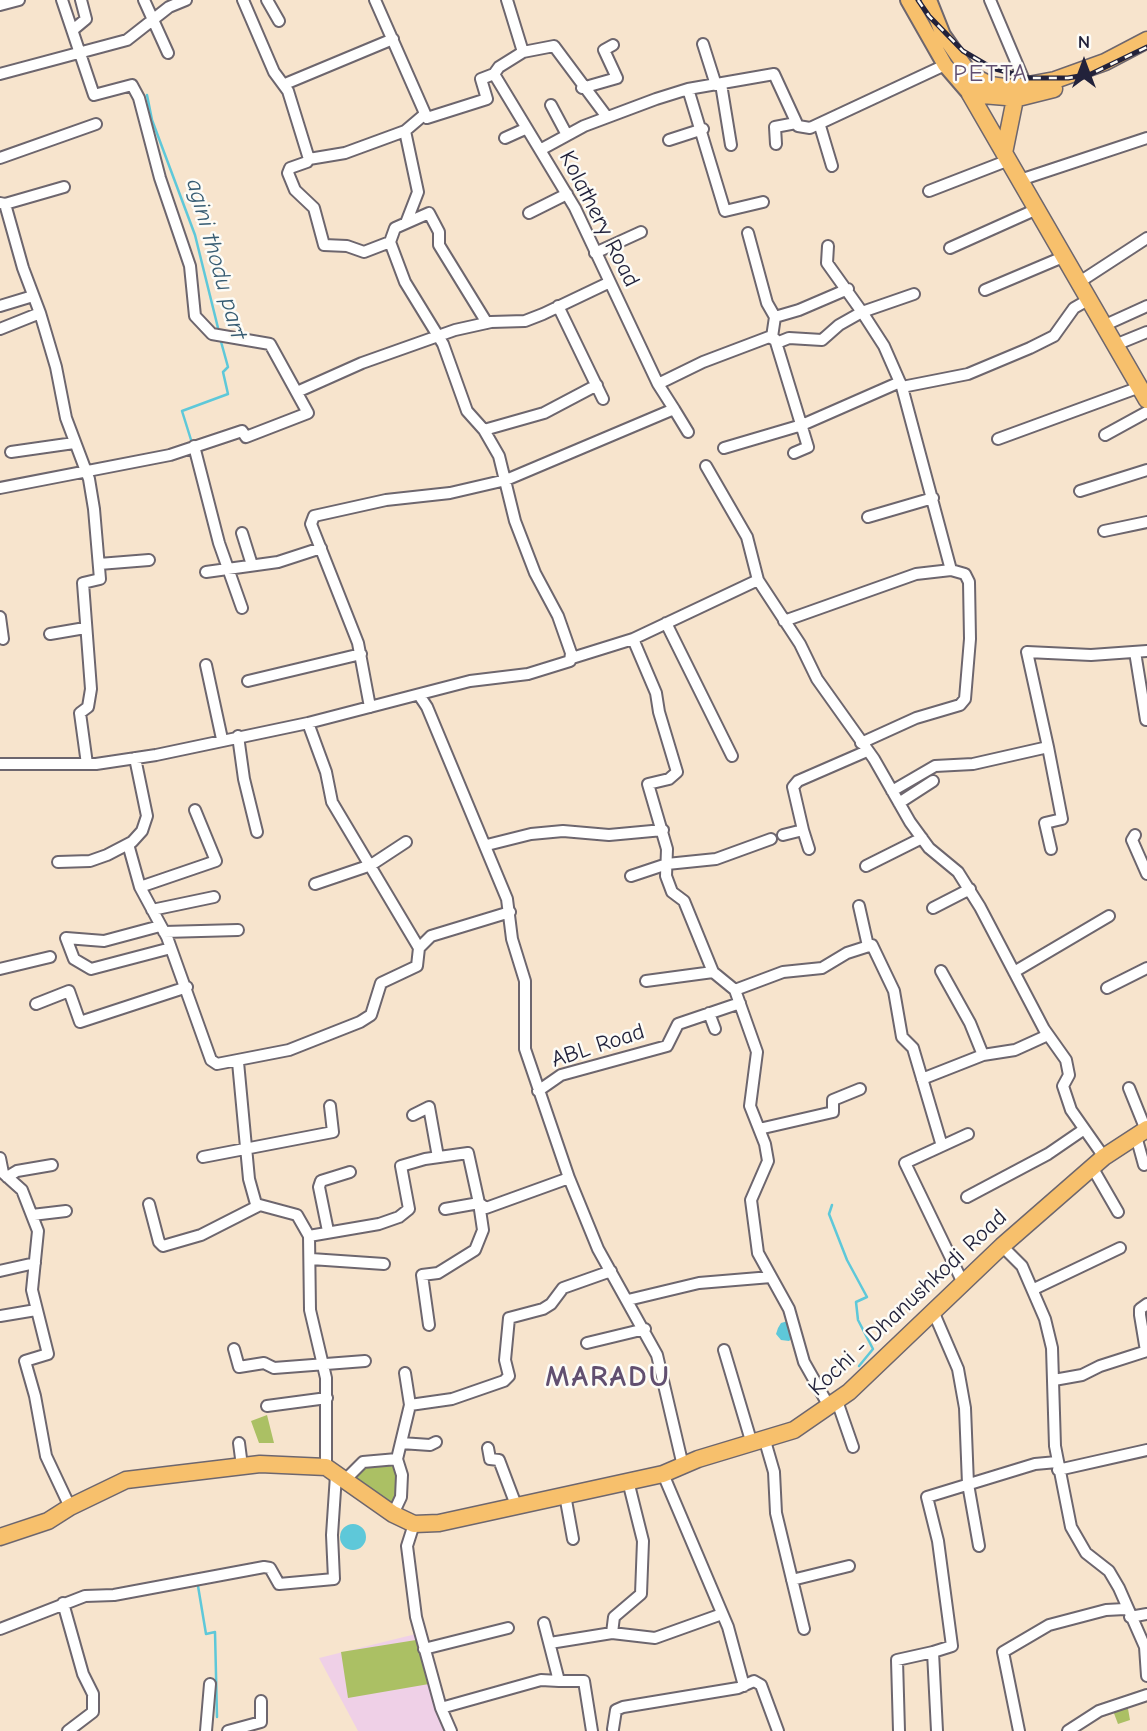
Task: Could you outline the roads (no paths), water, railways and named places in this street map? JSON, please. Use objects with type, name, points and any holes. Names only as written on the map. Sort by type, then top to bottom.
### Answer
[{"type":"highway","points":[[1143,394],[1063,257],[1007,153],[970,94],[971,75],[990,85],[1020,90],[1083,72],[1147,40]]},
{"type":"highway","points":[[970,94],[1087,81],[1147,51]]},
{"type":"highway","points":[[1007,153],[1020,90]]},
{"type":"highway","name":"Kochi - Dhanushkodi Road","points":[[414,1524],[439,1522],[663,1474],[794,1430],[833,1404],[1002,1246],[1098,1162],[1143,1131]]},
{"type":"highway","points":[[0,1537],[48,1521],[70,1507],[126,1480],[242,1466],[335,1474],[393,1514],[414,1524]]},
{"type":"main road","points":[[908,0],[945,65],[970,94]]},
{"type":"main road","points":[[929,0],[943,35],[971,75]]},
{"type":"street","points":[[0,5],[19,0]]},
{"type":"street","points":[[0,488],[83,469],[149,459],[242,431],[246,437],[308,413],[270,344],[212,334],[195,316],[190,266],[160,178],[139,98],[132,85],[94,95],[74,29],[62,0]]},
{"type":"street","points":[[74,29],[86,19],[81,0]]},
{"type":"street","points":[[144,0],[168,53]]},
{"type":"street","points":[[0,74],[80,50],[127,40],[169,7],[186,0]]},
{"type":"street","points":[[243,0],[274,72],[285,84],[309,159]]},
{"type":"street","points":[[267,0],[279,21]]},
{"type":"street","points":[[375,0],[427,118],[488,99],[481,79],[494,75],[499,67],[523,52],[554,46],[607,117]]},
{"type":"street","points":[[507,0],[523,52]]},
{"type":"street","points":[[990,0],[1020,90]]},
{"type":"street","points":[[285,84],[393,39]]},
{"type":"street","points":[[703,44],[718,84],[731,145]]},
{"type":"street","points":[[583,88],[617,78],[604,50],[613,45]]},
{"type":"street","points":[[776,144],[775,127],[796,123],[804,129],[820,126],[945,65]]},
{"type":"street","points":[[494,75],[540,150]]},
{"type":"street","name":"Kolathery Road","points":[[688,432],[642,352],[596,253],[540,150],[607,117],[688,89],[776,75],[796,123]]},
{"type":"street","points":[[688,89],[703,130],[725,211],[764,202]]},
{"type":"street","points":[[551,105],[566,135]]},
{"type":"street","points":[[390,242],[364,251],[346,246],[324,245],[314,208],[295,190],[288,173],[290,168],[309,159],[345,153],[405,131],[425,114]]},
{"type":"street","points":[[0,158],[96,124]]},
{"type":"street","points":[[820,126],[832,166]]},
{"type":"street","points":[[505,138],[525,129]]},
{"type":"street","points":[[669,140],[703,130]]},
{"type":"street","points":[[405,131],[418,192],[406,223]]},
{"type":"street","points":[[1020,180],[1147,138]]},
{"type":"street","points":[[929,191],[1007,153]]},
{"type":"street","points":[[65,187],[3,204],[40,313],[74,443],[89,479],[100,579],[83,583],[91,689],[88,707],[80,713],[87,764]]},
{"type":"street","points":[[528,213],[566,194]]},
{"type":"street","points":[[950,248],[1037,209]]},
{"type":"street","points":[[487,323],[439,245],[439,232],[429,214],[395,228],[390,242],[405,282],[449,357],[464,405],[484,430],[499,456],[515,521],[536,573],[558,616],[572,658]]},
{"type":"street","points":[[596,253],[641,232]]},
{"type":"street","points":[[748,233],[766,303],[775,317],[773,338],[808,447],[794,453]]},
{"type":"street","points":[[1078,283],[1147,237]]},
{"type":"street","points":[[828,246],[827,263],[848,289],[884,346],[901,385],[951,570]]},
{"type":"street","points":[[985,290],[1063,257]]},
{"type":"street","points":[[297,392],[362,363],[455,330],[487,323],[525,321],[608,283]]},
{"type":"street","points":[[775,317],[848,289]]},
{"type":"street","points":[[659,384],[703,362],[773,338],[822,340],[839,325],[862,312],[914,294]]},
{"type":"street","points":[[0,306],[33,296]]},
{"type":"street","points":[[724,448],[802,425],[901,385],[968,374],[1054,336],[1074,308],[1088,300]]},
{"type":"street","points":[[558,306],[603,399]]},
{"type":"street","points":[[1103,326],[1147,306]]},
{"type":"street","points":[[0,329],[40,313]]},
{"type":"street","points":[[1115,345],[1147,332]]},
{"type":"street","points":[[484,430],[544,412],[597,385]]},
{"type":"street","points":[[998,439],[1143,394]]},
{"type":"street","points":[[370,707],[361,654],[312,520],[325,512],[450,493],[506,480],[674,410]]},
{"type":"street","points":[[1105,435],[1147,412]]},
{"type":"street","points":[[10,452],[74,443]]},
{"type":"street","points":[[194,446],[219,543],[242,608]]},
{"type":"street","points":[[706,466],[747,537],[758,580],[859,752],[892,791],[922,838],[958,872],[962,894],[1014,972],[1048,1035],[1066,1060],[1069,1075],[1063,1086],[1071,1110],[1098,1162],[1118,1212]]},
{"type":"street","points":[[1080,491],[1147,471]]},
{"type":"street","points":[[868,517],[933,498]]},
{"type":"street","points":[[1104,531],[1147,522]]},
{"type":"street","points":[[242,533],[252,565]]},
{"type":"street","points":[[206,572],[289,560],[321,548]]},
{"type":"street","points":[[99,564],[149,560]]},
{"type":"street","points":[[784,621],[916,574],[951,570],[965,574],[969,582],[970,639],[965,699],[960,705],[916,719],[793,787],[808,849]]},
{"type":"street","points":[[0,764],[87,764],[135,758],[308,723],[470,681],[528,674],[633,639],[758,580]]},
{"type":"street","points":[[0,617],[3,639]]},
{"type":"street","points":[[666,623],[732,756]]},
{"type":"street","points":[[50,634],[85,628]]},
{"type":"street","points":[[633,639],[656,693],[677,772],[669,779],[648,784],[663,830],[666,876],[672,892],[684,901],[713,972],[735,990],[754,1040],[758,1064],[750,1106],[765,1144],[768,1161],[751,1200],[751,1219],[758,1253],[789,1309],[804,1362],[833,1404],[853,1447]]},
{"type":"street","points":[[1051,849],[1045,823],[1062,818],[1027,652],[1091,654],[1141,651],[1146,720]]},
{"type":"street","points":[[248,681],[361,654]]},
{"type":"street","points":[[206,665],[222,739]]},
{"type":"street","points":[[419,695],[427,707],[452,772],[487,845],[510,912],[512,939],[525,981],[525,1049],[538,1091],[598,1250],[645,1329],[657,1356],[683,1466]]},
{"type":"street","points":[[128,844],[140,887],[171,948],[211,1059],[217,1063],[238,1062],[289,1050],[371,1015],[380,983],[417,966],[419,948],[332,802],[326,772],[308,723]]},
{"type":"street","points":[[238,736],[244,779],[257,832]]},
{"type":"street","points":[[892,791],[935,766],[973,764],[1048,747]]},
{"type":"street","points":[[58,862],[90,861],[128,844],[142,831],[147,816],[135,758]]},
{"type":"street","points":[[899,803],[933,781]]},
{"type":"street","points":[[140,887],[216,861],[195,810]]},
{"type":"street","points":[[487,845],[531,834],[563,831],[609,835],[663,830]]},
{"type":"street","points":[[783,835],[803,830]]},
{"type":"street","points":[[1135,835],[1132,840],[1147,874]]},
{"type":"street","points":[[866,866],[922,838]]},
{"type":"street","points":[[631,876],[667,864],[716,859],[771,839]]},
{"type":"street","points":[[315,884],[371,865],[406,842]]},
{"type":"street","points":[[933,908],[962,894]]},
{"type":"street","points":[[152,911],[214,897]]},
{"type":"street","points":[[859,906],[868,946]]},
{"type":"street","points":[[419,948],[431,936],[510,912]]},
{"type":"street","points":[[1014,972],[1109,916]]},
{"type":"street","points":[[171,948],[91,970],[74,959],[66,938],[104,941],[162,929],[238,930]]},
{"type":"street","points":[[735,990],[783,972],[822,968],[846,953],[872,945],[894,991],[902,1037],[913,1048],[942,1146]]},
{"type":"street","points":[[0,969],[50,957]]},
{"type":"street","points":[[1107,988],[1147,968]]},
{"type":"street","points":[[941,971],[970,1023],[983,1055]]},
{"type":"street","points":[[646,981],[713,972]]},
{"type":"street","points":[[36,1004],[69,991],[80,1022],[187,987]]},
{"type":"street","name":"ABL Road","points":[[538,1091],[561,1075],[667,1046],[678,1024],[740,1003]]},
{"type":"street","points":[[709,1013],[715,1028]]},
{"type":"street","points":[[922,1079],[983,1055],[1014,1050],[1048,1035]]},
{"type":"street","points":[[238,1062],[250,1185],[258,1206]]},
{"type":"street","points":[[1129,1088],[1143,1131],[1144,1165]]},
{"type":"street","points":[[759,1129],[833,1112],[833,1100],[860,1089]]},
{"type":"street","points":[[203,1157],[333,1132],[330,1106]]},
{"type":"street","points":[[413,1115],[429,1107],[438,1157]]},
{"type":"street","points":[[967,1197],[1048,1154],[1083,1130]]},
{"type":"street","points":[[963,1283],[905,1163],[968,1134]]},
{"type":"street","points":[[309,1236],[379,1224],[399,1217],[410,1209],[401,1166],[468,1153],[479,1203],[482,1241],[475,1250],[438,1273],[422,1275],[429,1325]]},
{"type":"street","points":[[0,1158],[3,1174],[22,1189],[38,1231],[32,1290],[48,1354],[25,1361],[35,1396],[46,1456],[70,1507]]},
{"type":"street","points":[[3,1174],[52,1165]]},
{"type":"street","points":[[328,1231],[319,1187],[321,1181],[351,1172]]},
{"type":"street","points":[[446,1209],[479,1203],[486,1208],[569,1178]]},
{"type":"street","points":[[0,1629],[85,1596],[114,1595],[264,1567],[270,1568],[279,1584],[334,1579],[335,1474],[322,1363],[310,1310],[309,1236],[296,1215],[258,1206],[201,1235],[163,1246],[159,1242],[149,1204]]},
{"type":"street","points":[[32,1215],[66,1211]]},
{"type":"street","points":[[1002,1246],[1022,1266],[1034,1289],[1052,1348],[1054,1380],[1051,1401],[1058,1466],[1071,1527],[1086,1553],[1109,1571],[1145,1647],[1147,1676]]},
{"type":"street","points":[[1034,1289],[1120,1248]]},
{"type":"street","points":[[311,1259],[384,1264]]},
{"type":"street","points":[[0,1271],[35,1263]]},
{"type":"street","points":[[410,1405],[452,1399],[504,1381],[509,1376],[505,1360],[509,1318],[543,1308],[551,1304],[563,1288],[611,1271]]},
{"type":"street","points":[[628,1300],[698,1283],[771,1277]]},
{"type":"street","points":[[1054,1380],[1083,1375],[1100,1366],[1147,1351],[1140,1315],[1140,1308],[1147,1304]]},
{"type":"street","points":[[0,1316],[36,1310]]},
{"type":"street","points":[[933,1311],[958,1368],[965,1408],[968,1484],[979,1546]]},
{"type":"street","points":[[587,1343],[645,1329]]},
{"type":"street","points":[[234,1349],[239,1367],[264,1363],[274,1368],[365,1361]]},
{"type":"street","points":[[724,1350],[758,1442],[774,1472],[776,1513],[804,1629]]},
{"type":"street","points":[[393,1514],[401,1497],[402,1486],[397,1459],[410,1405],[405,1373]]},
{"type":"street","points":[[267,1406],[327,1398]]},
{"type":"street","points":[[401,1443],[430,1446],[436,1442]]},
{"type":"street","points":[[239,1443],[242,1466]]},
{"type":"street","points":[[488,1448],[490,1459],[499,1460],[516,1505]]},
{"type":"street","points":[[900,1731],[897,1660],[952,1646],[938,1541],[927,1497],[1035,1464],[1092,1465],[1147,1450]]},
{"type":"street","points":[[335,1474],[363,1462],[397,1459]]},
{"type":"street","points":[[663,1474],[722,1614],[744,1686]]},
{"type":"street","points":[[612,1633],[614,1617],[641,1594],[643,1541],[628,1482]]},
{"type":"street","points":[[565,1495],[573,1539]]},
{"type":"street","points":[[414,1524],[407,1546],[415,1612],[441,1708],[451,1731]]},
{"type":"street","points":[[792,1580],[849,1566]]},
{"type":"street","points":[[63,1603],[83,1674],[93,1693],[93,1712],[68,1731]]},
{"type":"street","points":[[1019,1731],[1003,1652],[1049,1625],[1106,1610],[1147,1615]]},
{"type":"street","points":[[550,1643],[612,1633],[655,1638],[722,1614]]},
{"type":"street","points":[[544,1623],[559,1681]]},
{"type":"street","points":[[424,1649],[508,1628]]},
{"type":"street","points":[[933,1652],[937,1731]]},
{"type":"street","points":[[441,1708],[541,1680],[584,1681],[593,1731]]},
{"type":"street","points":[[611,1730],[616,1710],[623,1707],[744,1686],[754,1681],[761,1685],[778,1731]]},
{"type":"street","points":[[206,1731],[210,1684]]},
{"type":"street","points":[[1068,1731],[1099,1711],[1147,1695]]},
{"type":"street","points":[[228,1731],[261,1723],[261,1701]]},
{"type":"water","points":[[788,1321],[794,1336],[789,1341],[781,1340],[776,1334],[778,1328],[781,1323]]},
{"type":"water","points":[[353,1524],[363,1527],[366,1537],[363,1547],[353,1550],[343,1547],[340,1537],[343,1527]]},
{"type":"waterway","name":"agini thodu part","points":[[147,95],[152,120],[195,235],[219,332]]},
{"type":"waterway","name":"agini thodu part","points":[[192,443],[182,411],[228,394],[223,372],[228,367],[220,338]]},
{"type":"waterway","points":[[832,1205],[829,1214],[847,1260],[867,1297],[856,1302],[858,1320],[873,1349],[859,1366]]},
{"type":"waterway","points":[[198,1586],[206,1634],[215,1632],[217,1717]]},
{"type":"railway","points":[[918,0],[929,16],[963,51],[992,68],[1029,78],[1068,78],[1091,74],[1147,47]]},
{"type":"district","name":"PETTA","points":[[991,74]]},
{"type":"district","name":"MARADU","points":[[608,1378]]}]
